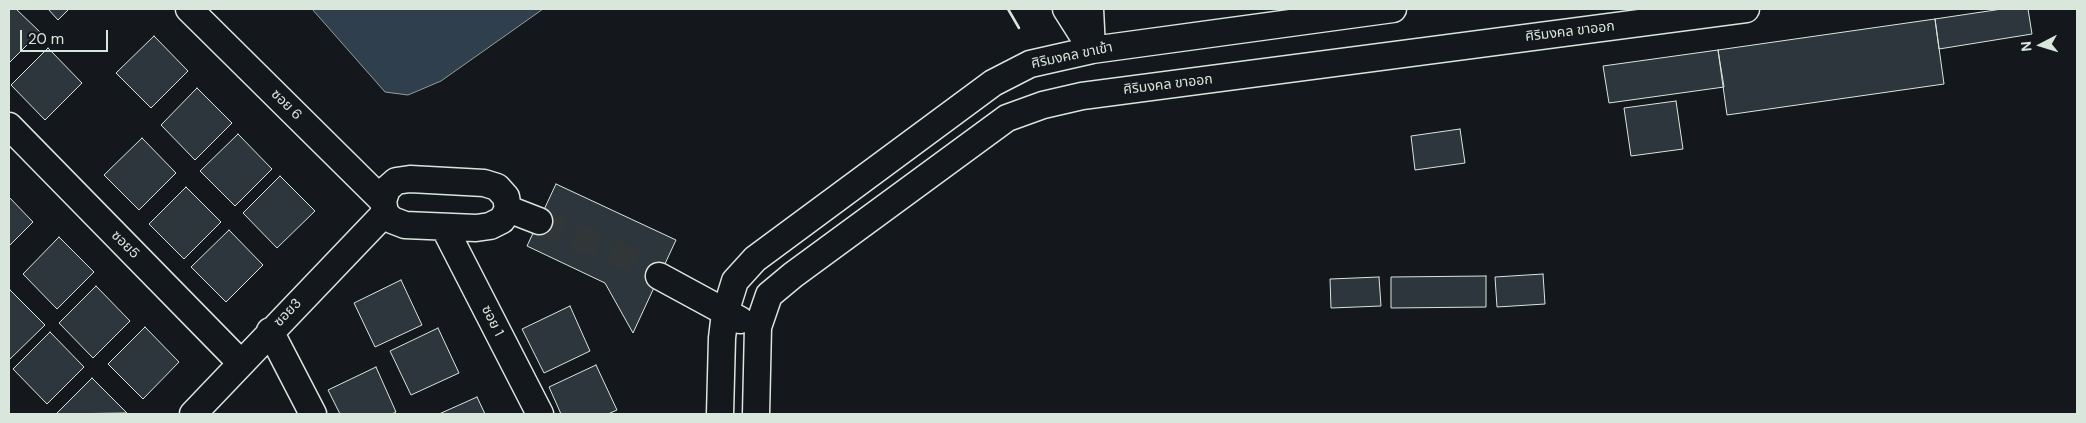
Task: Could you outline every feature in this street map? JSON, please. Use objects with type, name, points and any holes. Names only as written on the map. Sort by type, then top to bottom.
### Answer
[{"type":"street","name":"ซอย 6","points":[[189,9],[384,207],[392,220],[405,225],[476,228],[490,226],[502,220],[508,210]]},
{"type":"street","points":[[1066,9],[1092,50]]},
{"type":"street","points":[[1090,9],[1092,50]]},
{"type":"street","name":"ศิริมงคล ขาเข้า","points":[[720,414],[722,338],[725,313],[736,280],[755,259],[992,83],[1030,64],[1092,50],[1393,9]]},
{"type":"street","name":"ศิริมงคล ขาออก","points":[[756,414],[758,327],[769,295],[793,275],[1007,118],[1043,105],[1082,96],[1746,9]]},
{"type":"street","points":[[1030,64],[1043,105]]},
{"type":"street","name":"ซอย5","points":[[9,126],[241,363]]},
{"type":"street","name":"ซอย3","points":[[193,414],[384,207],[386,189],[396,181],[410,179],[484,184],[497,188],[506,197],[508,210]]},
{"type":"street","points":[[508,210],[538,221]]},
{"type":"street","name":"ซอย 1","points":[[444,227],[540,414]]},
{"type":"street","points":[[659,276],[725,313],[758,327]]},
{"type":"street","points":[[270,331],[313,414]]},
{"type":"water","points":[[312,9],[543,9],[441,81],[408,95],[385,92]]},
{"type":"building","points":[[9,9],[16,9],[40,32],[9,63]]},
{"type":"building","points":[[48,9],[69,9],[58,20]]},
{"type":"building","points":[[2002,9],[2028,9],[2032,34],[1939,49],[1935,19]]},
{"type":"building","points":[[1935,19],[1944,84],[1727,115],[1718,50]]},
{"type":"building","points":[[154,36],[188,71],[151,108],[116,73]]},
{"type":"building","points":[[48,48],[82,83],[45,120],[11,85]]},
{"type":"building","points":[[1718,50],[1724,87],[1609,103],[1603,66]]},
{"type":"building","points":[[197,88],[232,123],[195,160],[161,125]]},
{"type":"building","points":[[1676,101],[1683,149],[1631,156],[1624,108]]},
{"type":"building","points":[[1460,129],[1465,163],[1415,170],[1411,136]]},
{"type":"building","points":[[238,134],[272,169],[235,206],[200,171]]},
{"type":"building","points":[[142,138],[176,173],[139,210],[104,175]]},
{"type":"building","points":[[280,176],[315,211],[277,248],[243,213]]},
{"type":"building","points":[[556,184],[676,240],[633,333],[605,283],[527,246]]},
{"type":"building","points":[[186,187],[221,222],[184,259],[149,224]]},
{"type":"building","points":[[9,197],[33,222],[9,246]]},
{"type":"building","points":[[229,230],[263,265],[226,302],[191,267]]},
{"type":"building","points":[[59,237],[94,272],[57,309],[23,274]]},
{"type":"building","points":[[1543,274],[1545,304],[1497,307],[1495,277]]},
{"type":"building","points":[[1486,276],[1486,307],[1391,308],[1391,277]]},
{"type":"building","points":[[1379,277],[1381,306],[1331,308],[1330,279]]},
{"type":"building","points":[[401,280],[422,325],[375,347],[354,303]]},
{"type":"building","points":[[96,286],[130,321],[93,358],[59,323]]},
{"type":"building","points":[[9,291],[45,325],[9,360]]},
{"type":"building","points":[[570,306],[590,351],[544,373],[522,329]]},
{"type":"building","points":[[145,327],[179,362],[143,399],[108,364]]},
{"type":"building","points":[[438,328],[459,373],[411,395],[390,351]]},
{"type":"building","points":[[50,332],[84,367],[47,404],[13,369]]},
{"type":"building","points":[[596,365],[617,410],[608,414],[561,414],[549,387]]},
{"type":"building","points":[[376,367],[396,412],[392,414],[340,414],[328,390]]},
{"type":"building","points":[[92,378],[127,413],[56,414]]},
{"type":"building","points":[[477,397],[485,414],[439,414]]},
{"type":"tunnel","points":[[539,221],[613,251],[659,276]]},
{"type":"wall","points":[[1008,9],[1019,28]]}]
